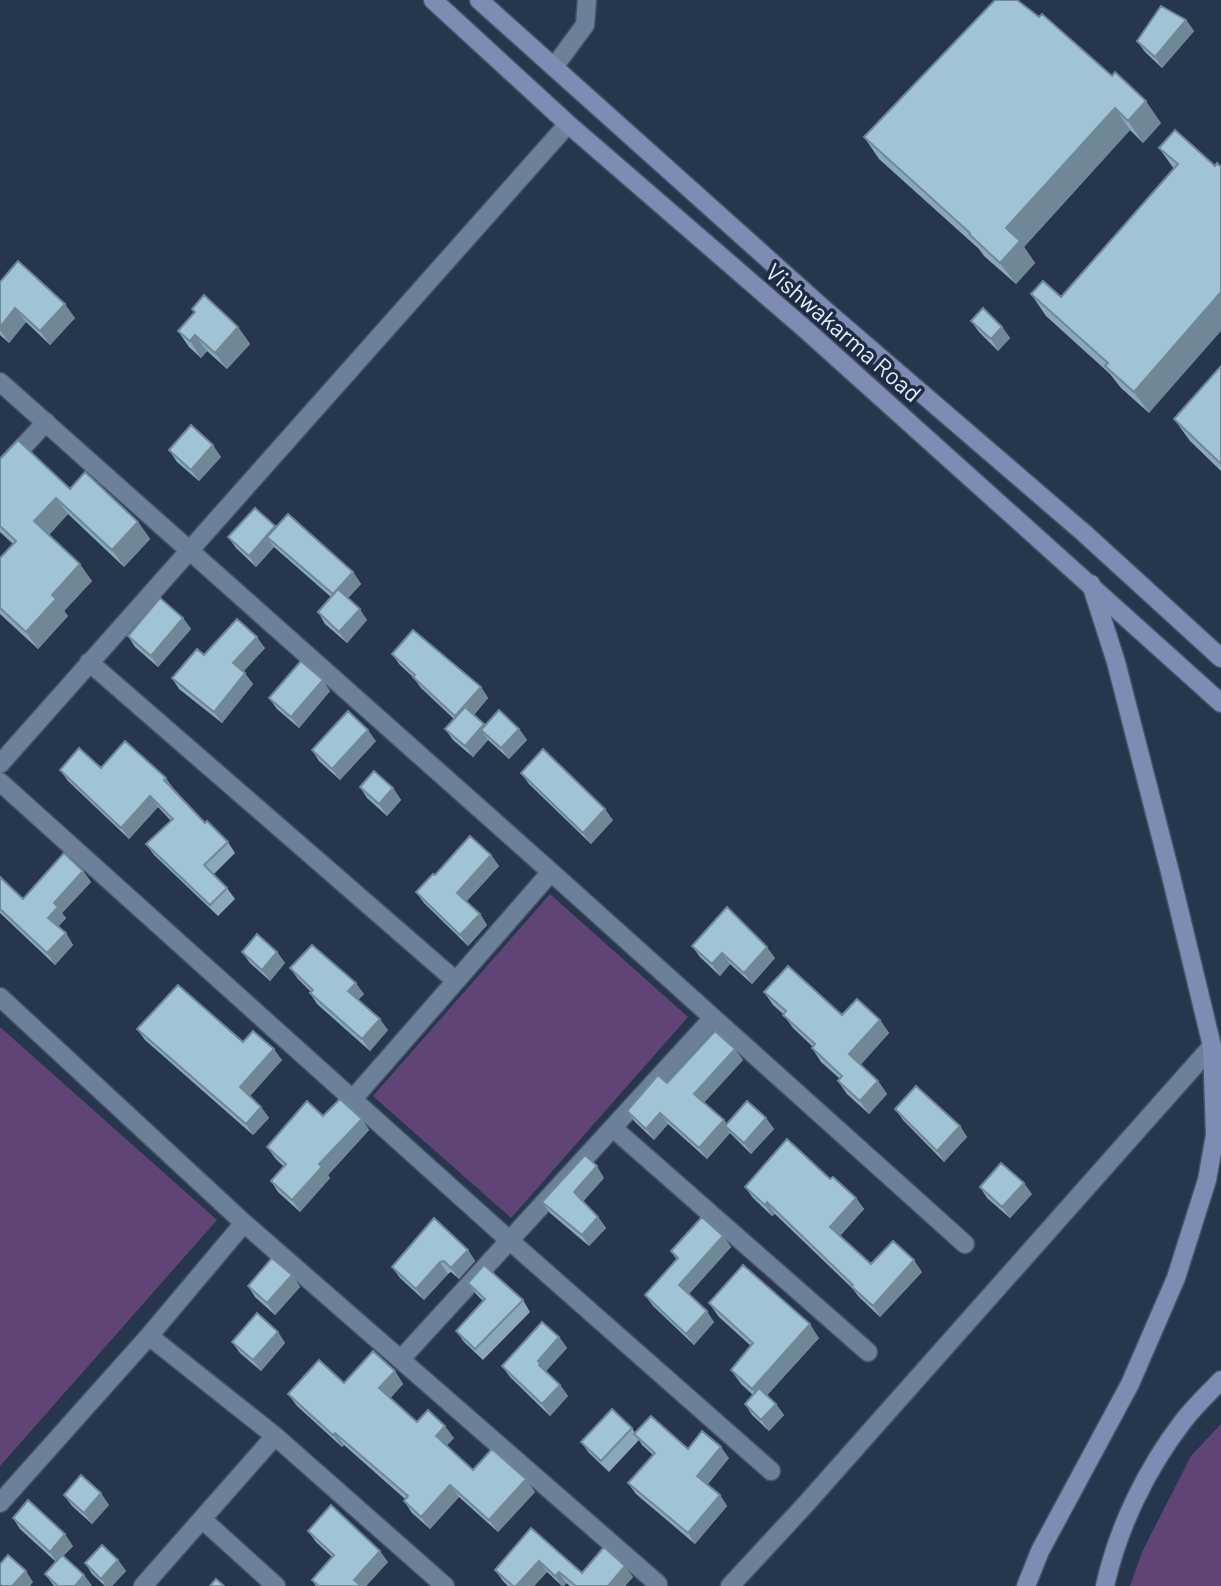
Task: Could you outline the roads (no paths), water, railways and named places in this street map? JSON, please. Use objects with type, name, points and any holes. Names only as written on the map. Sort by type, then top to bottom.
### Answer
[{"type":"main road","name":"Vishwakarma Road","points":[[433,0],[568,124],[816,338],[1221,703]]},
{"type":"main road","name":"Vishwakarma Road","points":[[479,0],[826,311],[1084,533],[1221,659]]},
{"type":"main road","points":[[695,233],[716,212]]},
{"type":"main road","points":[[1026,1586],[1040,1550],[1130,1384],[1176,1278],[1200,1203],[1215,1135],[1216,1041],[1119,674],[1091,584]]},
{"type":"main road","points":[[1105,1586],[1112,1555],[1142,1485],[1184,1420],[1221,1380]]},
{"type":"street","points":[[554,67],[586,25],[587,0]]},
{"type":"street","points":[[0,764],[568,124]]},
{"type":"street","points":[[0,383],[965,1244]]},
{"type":"street","points":[[0,472],[46,422]]},
{"type":"street","points":[[89,662],[456,981]]},
{"type":"street","points":[[0,782],[352,1100],[771,1471]]},
{"type":"street","points":[[352,1100],[551,872]]},
{"type":"street","points":[[0,997],[244,1223],[657,1584]]},
{"type":"street","points":[[401,1359],[713,1017]]},
{"type":"street","points":[[730,1586],[1216,1041]]},
{"type":"street","points":[[612,1128],[868,1352]]},
{"type":"street","points":[[0,1503],[149,1336],[244,1223]]},
{"type":"street","points":[[149,1336],[275,1437],[445,1586]]},
{"type":"street","points":[[144,1586],[275,1437]]},
{"type":"street","points":[[202,1519],[276,1586]]}]
